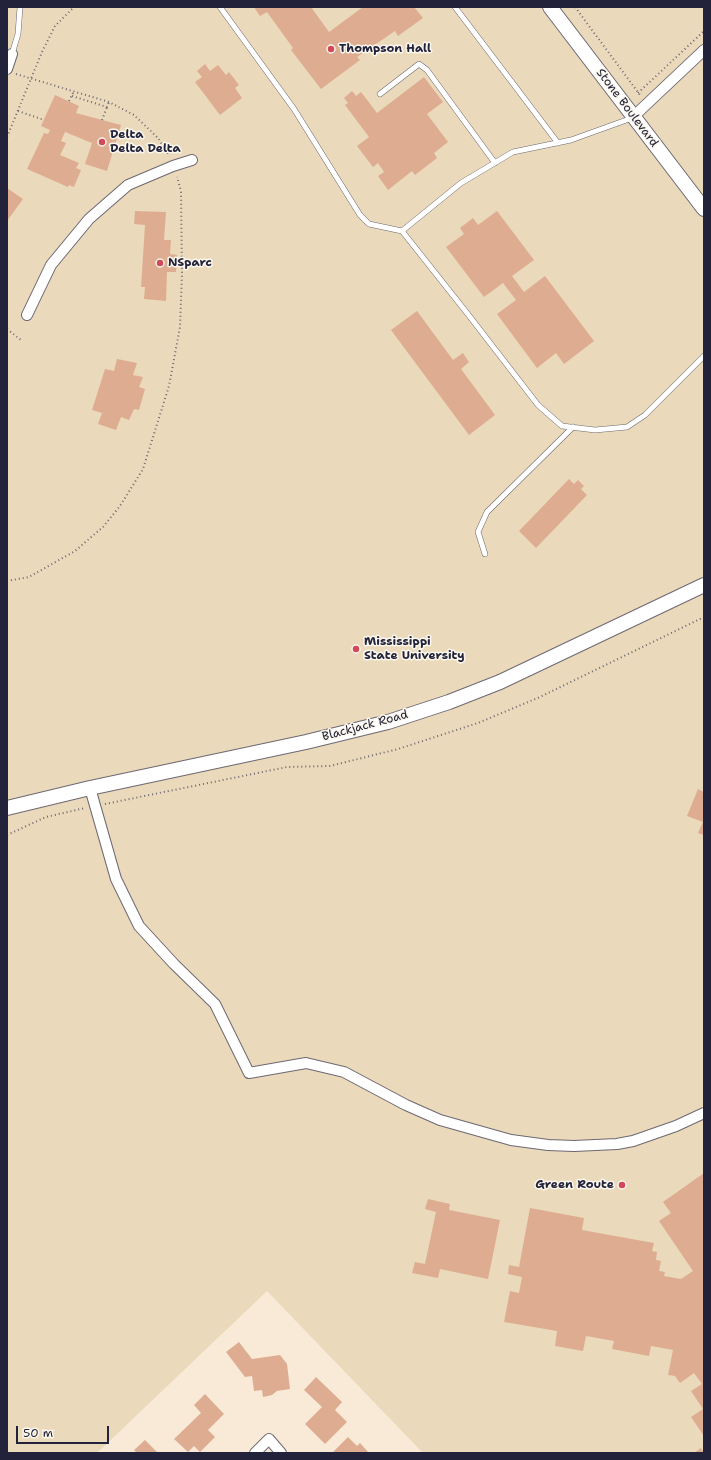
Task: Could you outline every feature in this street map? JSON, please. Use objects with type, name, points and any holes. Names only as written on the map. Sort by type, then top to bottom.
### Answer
[{"type":"street","name":"Stone Boulevard","points":[[550,7],[704,209]]},
{"type":"street","points":[[633,117],[704,50]]},
{"type":"street","points":[[10,71],[12,54]]},
{"type":"street","points":[[27,315],[51,265],[89,219],[128,185],[173,166],[192,160]]},
{"type":"street","name":"Blackjack Road","points":[[7,808],[90,788],[306,742],[388,722],[449,702],[500,682],[704,585]]},
{"type":"street","points":[[90,788],[116,879],[140,926],[174,964],[215,1004],[249,1073],[306,1063],[344,1072],[406,1105],[440,1120],[511,1140],[548,1145],[574,1146],[617,1144],[632,1141],[676,1126],[704,1113]]},
{"type":"street","points":[[254,1453],[269,1439],[281,1453]]},
{"type":"lane","points":[[12,54],[18,34],[20,7]]},
{"type":"lane","points":[[220,7],[294,109],[360,215],[369,224],[402,231],[468,313],[538,405],[562,426],[595,430],[626,427],[645,415],[704,356]]},
{"type":"lane","points":[[455,7],[558,142]]},
{"type":"lane","points":[[380,94],[419,64],[427,70],[495,163]]},
{"type":"lane","points":[[402,231],[461,183],[513,152],[571,140],[633,117]]},
{"type":"lane","points":[[485,554],[478,532],[487,512],[573,427]]},
{"type":"path","points":[[7,137],[55,26],[74,7]]},
{"type":"path","points":[[575,7],[647,104]]},
{"type":"path","points":[[638,93],[704,31]]},
{"type":"path","points":[[7,581],[29,577],[75,551],[103,527],[120,506],[143,469],[169,386],[180,327],[182,274],[181,191],[171,160],[158,138],[134,115],[109,102],[10,71]]},
{"type":"path","points":[[69,101],[74,91]]},
{"type":"path","points":[[72,96],[107,107]]},
{"type":"path","points":[[102,120],[109,102]]},
{"type":"path","points":[[18,111],[44,120]]},
{"type":"path","points":[[7,329],[20,340]]},
{"type":"shaded area","name":"Mississippi State University","points":[[7,7],[704,7],[704,1453],[423,1453],[267,1291],[97,1453],[7,1453]]},
{"type":"building","name":"Thompson Hall","points":[[254,7],[311,7],[329,32],[363,7],[414,7],[423,18],[398,36],[395,31],[357,57],[360,60],[321,89],[291,50],[293,48],[267,12],[260,16]]},
{"type":"building","points":[[205,64],[210,71],[218,65],[226,75],[229,72],[239,85],[235,88],[242,98],[220,115],[195,82],[202,77],[197,71]]},
{"type":"building","points":[[424,77],[443,102],[427,114],[448,142],[434,153],[437,158],[415,175],[412,171],[388,190],[378,176],[384,172],[378,163],[373,167],[357,146],[369,137],[345,105],[348,103],[344,98],[352,91],[356,96],[361,92],[377,113]]},
{"type":"building","name":"Delta Delta Delta","points":[[55,95],[79,106],[76,113],[121,125],[107,171],[85,164],[92,143],[65,132],[61,141],[66,143],[60,155],[79,163],[76,168],[81,170],[74,187],[69,185],[68,187],[27,169],[44,133],[48,134],[50,130],[41,126]]},
{"type":"building","points":[[7,188],[23,199],[7,221]]},
{"type":"building","name":"NSparc","points":[[135,211],[166,212],[164,240],[171,240],[170,254],[177,255],[176,272],[167,272],[166,301],[144,299],[145,287],[141,287],[145,225],[134,224]]},
{"type":"building","points":[[497,211],[534,260],[512,276],[524,292],[545,276],[594,341],[564,364],[556,353],[537,368],[497,314],[516,300],[503,283],[484,297],[446,247],[464,234],[460,228],[473,218],[478,225]]},
{"type":"building","points":[[417,311],[453,360],[463,353],[469,362],[461,369],[495,415],[469,435],[391,330]]},
{"type":"building","points":[[117,359],[137,363],[133,375],[143,377],[139,387],[145,389],[139,410],[134,409],[129,420],[121,417],[116,430],[98,424],[102,413],[92,410],[105,369],[114,371]]},
{"type":"building","points":[[569,479],[574,484],[578,480],[584,486],[581,489],[587,495],[536,548],[519,531]]},
{"type":"building","points":[[698,789],[704,792],[704,835],[698,833],[703,822],[687,816]]},
{"type":"building","points":[[704,1173],[704,1436],[691,1417],[703,1409],[691,1391],[702,1384],[694,1373],[680,1383],[675,1376],[668,1375],[673,1350],[651,1346],[649,1356],[612,1349],[614,1341],[586,1336],[583,1351],[555,1346],[557,1331],[504,1322],[510,1291],[519,1293],[522,1277],[508,1274],[509,1265],[519,1267],[530,1208],[584,1218],[582,1230],[654,1243],[652,1251],[657,1252],[656,1260],[661,1261],[659,1271],[665,1272],[664,1276],[681,1279],[693,1271],[659,1221],[671,1213],[663,1202]]},
{"type":"building","points":[[428,1199],[450,1204],[449,1210],[500,1220],[488,1279],[440,1269],[438,1278],[412,1273],[415,1262],[425,1264],[436,1212],[425,1209]]},
{"type":"building","points":[[239,1342],[252,1359],[280,1355],[287,1364],[290,1389],[277,1391],[272,1395],[263,1397],[262,1390],[254,1391],[252,1376],[245,1377],[226,1352]]},
{"type":"building","points":[[316,1377],[342,1402],[335,1410],[347,1422],[325,1444],[305,1424],[322,1407],[304,1390]]},
{"type":"building","points":[[205,1394],[224,1414],[208,1430],[215,1437],[200,1452],[194,1446],[188,1452],[174,1439],[201,1413],[194,1405]]},
{"type":"building","points":[[348,1437],[357,1446],[360,1443],[369,1453],[332,1453]]},
{"type":"building","points":[[145,1440],[158,1453],[137,1453],[134,1450]]},
{"type":"building","points":[[701,1448],[704,1453],[694,1453]]},
{"type":"place","name":"Thompson Hall","points":[[331,49]]},
{"type":"place","name":"Delta Delta Delta","points":[[102,142]]},
{"type":"place","name":"NSparc","points":[[160,263]]},
{"type":"place","name":"Mississippi State University","points":[[356,649]]},
{"type":"place","name":"Green Route","points":[[622,1185]]}]
